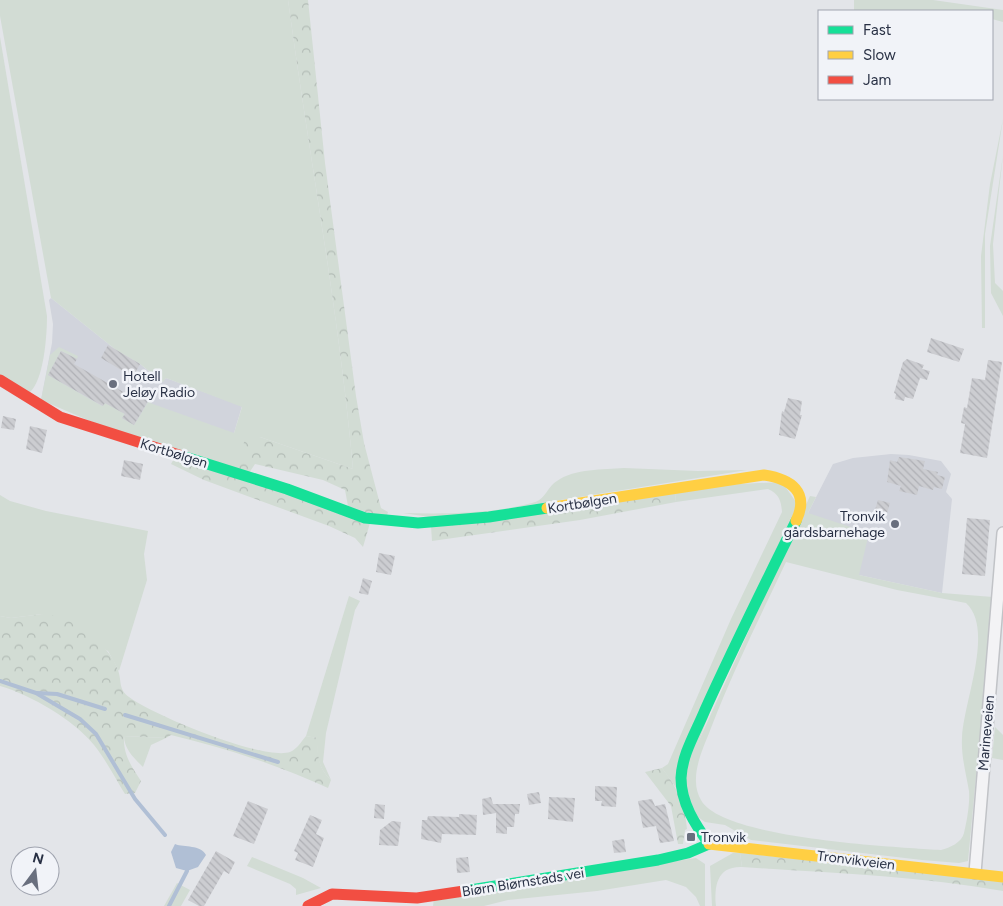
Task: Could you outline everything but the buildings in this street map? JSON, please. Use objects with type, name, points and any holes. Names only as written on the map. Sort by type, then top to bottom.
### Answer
[{"type":"street","name":"Kortbølgen","points":[[0,380],[52,412],[78,424],[278,486],[365,518],[394,522],[444,522],[489,517],[748,476],[774,476],[791,484],[797,490],[802,503],[800,512],[721,676],[691,744],[681,775],[682,790],[687,809],[709,844]]},
{"type":"street","name":"Marineveien","points":[[975,873],[1003,533]]},
{"type":"street","name":"Tronvikveien","points":[[709,844],[1003,876]]},
{"type":"street","name":"Biørn Biørnstads vei","points":[[308,906],[332,894],[395,898],[442,894],[658,860],[688,853],[709,844]]},
{"type":"shaded area","name":"Hotell Jeløy Radio","points":[[51,298],[116,350],[140,364],[162,382],[166,378],[242,406],[234,433],[239,454],[41,400],[52,343],[53,324],[49,300]]},
{"type":"shaded area","name":"Tronvik gårdsbarnehage","points":[[891,454],[909,455],[941,461],[951,474],[946,492],[952,499],[942,593],[859,575],[808,513],[833,464],[853,458]]},
{"type":"green space","points":[[0,0],[288,0],[332,293],[353,469],[260,437],[237,470],[111,430],[41,400],[50,355],[59,347],[78,356],[77,359],[61,351],[48,375],[102,406],[105,403],[125,414],[122,418],[134,425],[153,394],[156,395],[150,403],[234,433],[242,407],[166,378],[163,382],[140,364],[116,350],[51,298],[0,16]]},
{"type":"green space","points":[[288,0],[308,0],[325,163],[356,396],[364,443],[381,508],[388,512],[386,519],[348,506],[345,490],[323,480],[255,464],[249,473],[237,470],[239,454],[245,440],[260,437],[353,469],[332,293]]},
{"type":"green space","points":[[854,0],[933,0],[1003,10],[1003,22],[993,19],[993,10],[854,10]]},
{"type":"green space","points":[[0,37],[47,316],[41,368],[38,379],[29,393],[0,376]]},
{"type":"green space","points":[[1003,119],[985,234],[985,328],[982,328],[981,256],[990,184]]},
{"type":"green space","points":[[1003,155],[993,244],[995,283],[1003,291],[1003,316],[991,293],[990,246]]},
{"type":"green space","points":[[176,455],[370,523],[363,547],[355,538],[329,526],[204,480],[171,464]]},
{"type":"green space","points":[[624,468],[698,471],[747,470],[443,519],[403,513],[468,512],[516,507],[537,501],[543,497],[553,484],[572,474],[589,470]]},
{"type":"green space","points":[[782,482],[798,505],[758,588],[679,792],[662,768],[668,764],[731,619],[782,512],[779,498],[768,489],[676,502],[675,493],[720,485]]},
{"type":"green space","points":[[675,493],[676,502],[580,520],[432,541],[431,526]]},
{"type":"green space","points":[[0,495],[10,501],[46,511],[148,531],[144,554],[147,580],[119,671],[108,651],[42,614],[11,618],[0,616]]},
{"type":"green space","points":[[810,496],[816,497],[808,513],[869,533],[859,575],[942,593],[993,597],[968,861],[959,863],[922,860],[751,840],[725,825],[705,822],[698,817],[685,790],[686,769]],"holes":[[[786,562],[897,590],[966,603],[974,615],[978,630],[978,648],[962,738],[969,801],[965,828],[961,839],[952,846],[941,850],[812,839],[741,824],[716,813],[701,800],[698,794],[696,775],[706,741],[728,686]]]},
{"type":"green space","points":[[349,596],[360,601],[355,610],[326,733],[323,762],[331,780],[323,771],[319,761],[317,738],[306,736]]},
{"type":"green space","points":[[42,614],[59,616],[95,638],[114,662],[123,691],[129,697],[183,725],[257,750],[276,753],[292,751],[306,736],[318,738],[319,761],[323,771],[331,780],[328,788],[271,765],[191,740],[171,735],[166,738],[124,736],[126,754],[141,781],[135,793],[125,794],[94,745],[75,726],[38,702],[0,686],[0,616],[11,618]]},
{"type":"green space","points":[[995,727],[1003,735],[1003,760],[992,758]]},
{"type":"green space","points":[[124,736],[166,738],[151,745],[143,767],[128,749]]},
{"type":"green space","points":[[662,768],[676,789],[682,804],[687,829],[685,830],[683,844],[678,844],[671,806],[645,772]]},
{"type":"green space","points":[[733,853],[740,853],[742,867],[727,870],[722,874],[717,885],[716,906],[712,906],[710,866]]},
{"type":"green space","points":[[740,853],[1003,880],[1003,891],[906,878],[742,867]]},
{"type":"green space","points":[[252,857],[303,878],[321,888],[296,895],[296,889],[290,884],[247,866]]},
{"type":"green space","points":[[696,858],[705,864],[705,906],[700,906],[696,897],[686,887],[666,880],[597,891],[508,900],[484,906],[433,906],[434,898]]},
{"type":"green space","points":[[177,883],[190,890],[181,906],[164,906]]},
{"type":"water","points":[[175,844],[200,849],[206,855],[198,867],[187,871],[176,868],[171,852]]},
{"type":"waterway","points":[[0,681],[36,693],[80,719],[96,734],[135,799],[165,835]]},
{"type":"waterway","points":[[37,693],[57,694],[105,709]]},
{"type":"waterway","points":[[125,715],[278,762]]},
{"type":"waterway","points":[[169,906],[187,871]]},
{"type":"traffic: fast","points":[[182,456],[287,489],[365,518],[418,523],[489,517],[547,508]]},
{"type":"traffic: fast","points":[[709,844],[694,821],[683,796],[681,778],[684,760],[716,686],[796,521]]},
{"type":"traffic: fast","points":[[464,891],[658,860],[688,853],[709,844]]},
{"type":"traffic: slow","points":[[547,508],[764,475],[782,480],[795,489],[801,502],[796,521]]},
{"type":"traffic: slow","points":[[709,844],[1003,877]]},
{"type":"traffic: jam","points":[[0,380],[60,417],[182,456]]},
{"type":"traffic: jam","points":[[308,906],[332,894],[417,898],[464,891]]},
{"type":"place","name":"Hotell Jeløy Radio","points":[[113,384]]},
{"type":"place","name":"Tronvik gårdsbarnehage","points":[[895,524]]},
{"type":"place","name":"Tronvik","points":[[691,837]]}]
